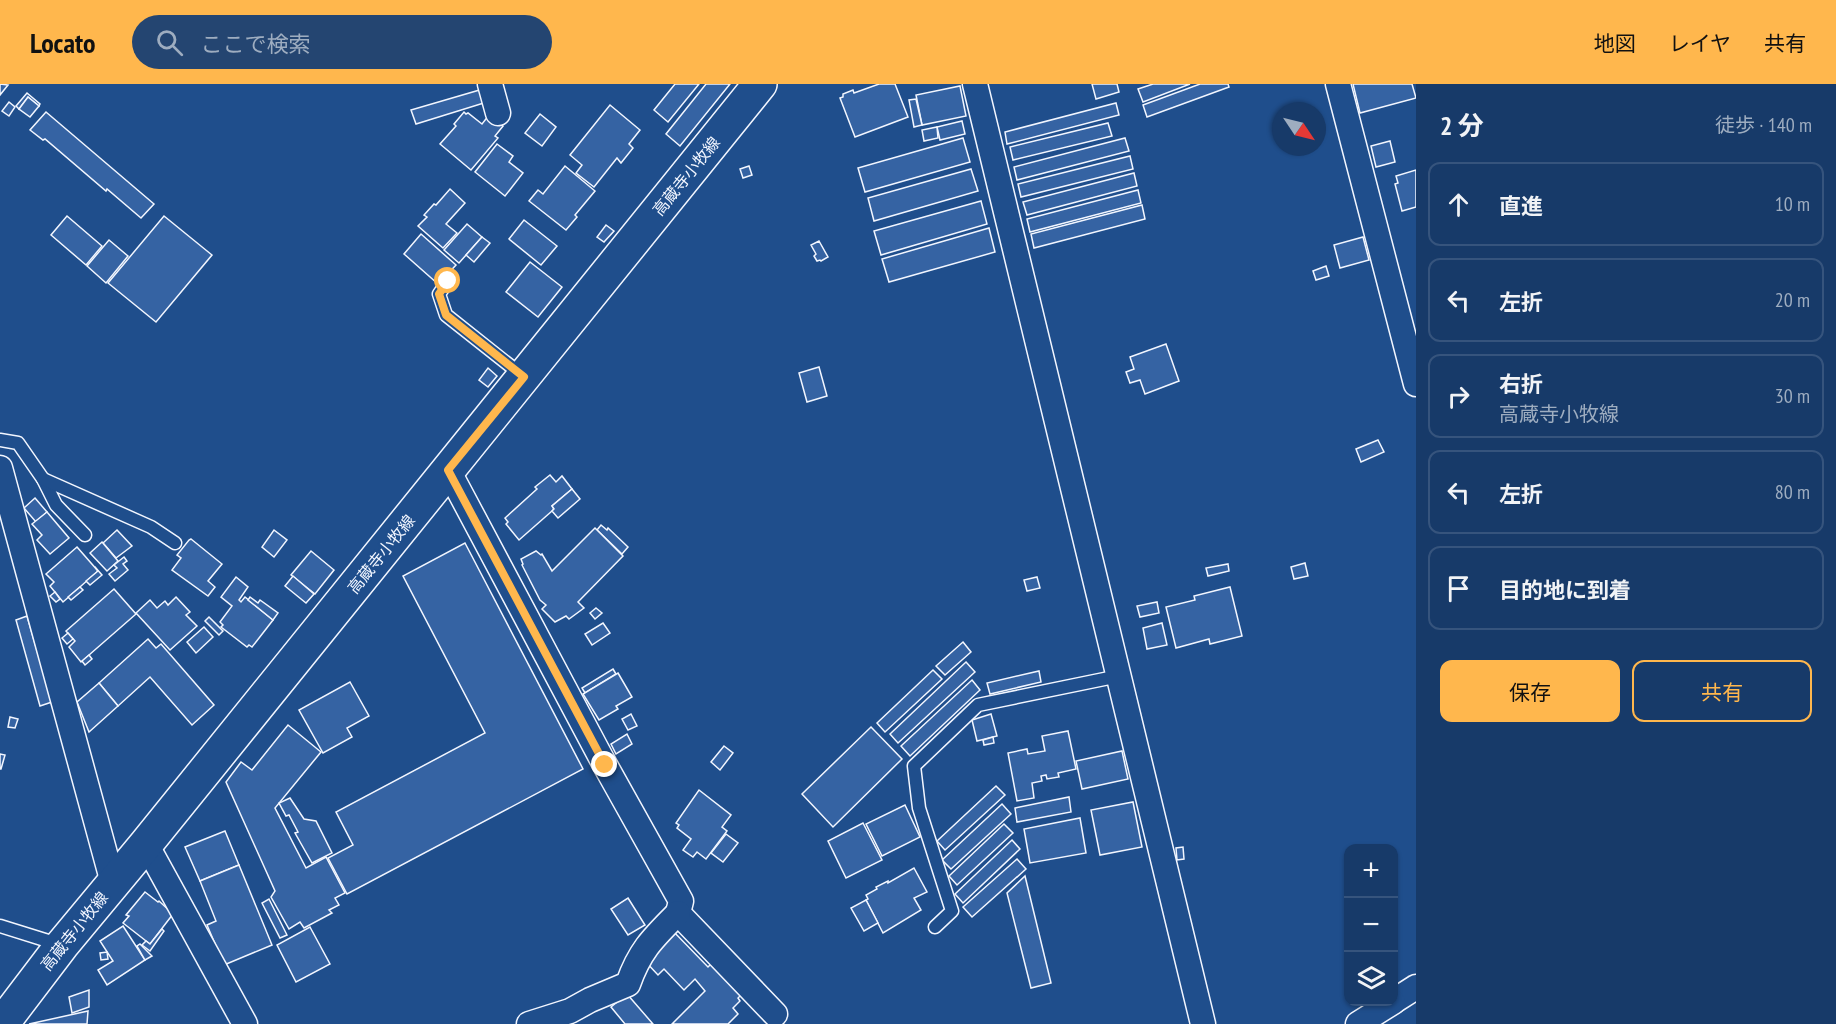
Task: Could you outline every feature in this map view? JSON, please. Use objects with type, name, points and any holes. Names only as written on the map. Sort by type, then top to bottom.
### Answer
[{"type":"main road","name":"高蔵寺小牧線","points":[[2,1024],[62,945],[760,84]]},
{"type":"street","points":[[490,84],[498,113]]},
{"type":"street","points":[[975,84],[1203,1024]]},
{"type":"street","points":[[1338,84],[1416,384]]},
{"type":"street","points":[[0,468],[113,883]]},
{"type":"street","points":[[448,470],[605,765],[681,901],[678,913],[649,942],[628,984],[570,1011],[529,1024]]},
{"type":"street","points":[[146,844],[245,1024]]},
{"type":"street","points":[[678,913],[775,1014]]},
{"type":"street","points":[[1398,998],[1416,987]]},
{"type":"street","points":[[1358,1024],[1385,1006]]},
{"type":"lane","points":[[448,281],[439,294],[446,315],[524,377]]},
{"type":"lane","points":[[0,440],[18,443],[43,479],[56,504],[85,535]]},
{"type":"lane","points":[[43,479],[151,527],[175,543]]},
{"type":"lane","points":[[935,927],[952,911],[919,808],[914,766],[978,705],[1119,676]]},
{"type":"lane","points":[[0,926],[62,945]]},
{"type":"building","points":[[0,84],[8,85],[0,95]]},
{"type":"building","points":[[675,84],[699,84],[668,122],[654,110]]},
{"type":"building","points":[[706,84],[730,84],[680,146],[666,134]]},
{"type":"building","points":[[879,84],[895,84],[908,117],[855,137],[840,98],[843,94],[853,90],[854,93]]},
{"type":"building","points":[[1092,84],[1117,84],[1119,92],[1096,99]]},
{"type":"building","points":[[1153,84],[1190,84],[1143,102],[1138,89]]},
{"type":"building","points":[[1200,84],[1228,84],[1229,87],[1147,117],[1143,105]]},
{"type":"building","points":[[1353,84],[1412,84],[1416,98],[1360,113]]},
{"type":"building","points":[[960,86],[966,116],[922,125],[916,95]]},
{"type":"building","points":[[483,89],[487,102],[416,124],[411,110]]},
{"type":"building","points":[[27,93],[40,104],[39,106],[28,97],[19,109],[16,106]]},
{"type":"building","points":[[28,97],[39,106],[30,117],[19,109]]},
{"type":"building","points":[[916,99],[922,125],[914,127],[909,100]]},
{"type":"building","points":[[9,102],[15,107],[9,116],[2,111]]},
{"type":"building","points":[[1116,103],[1119,115],[1007,144],[1005,132]]},
{"type":"building","points":[[610,105],[640,130],[629,144],[633,148],[621,163],[617,158],[594,187],[576,173],[582,165],[570,155]]},
{"type":"building","points":[[46,112],[154,204],[141,218],[45,139],[43,140],[30,130]]},
{"type":"building","points":[[464,112],[482,124],[489,115],[503,126],[495,136],[498,138],[471,170],[440,144],[456,126],[454,124]]},
{"type":"building","points":[[540,114],[556,127],[542,146],[525,133]]},
{"type":"building","points":[[962,121],[965,134],[940,140],[937,127]]},
{"type":"building","points":[[1108,123],[1112,136],[1013,160],[1010,147]]},
{"type":"building","points":[[937,127],[938,138],[924,141],[922,130]]},
{"type":"building","points":[[963,138],[970,162],[865,192],[858,168]]},
{"type":"building","points":[[1125,138],[1129,151],[1017,180],[1014,167]]},
{"type":"building","points":[[1390,141],[1395,162],[1376,167],[1371,146]]},
{"type":"building","points":[[497,144],[513,156],[509,162],[523,173],[505,196],[475,172]]},
{"type":"building","points":[[1130,156],[1133,169],[1021,197],[1018,184]]},
{"type":"building","points":[[565,166],[595,191],[566,230],[529,201],[538,190],[543,194]]},
{"type":"building","points":[[749,166],[752,175],[743,178],[740,169]]},
{"type":"building","points":[[971,169],[978,191],[874,221],[868,198]]},
{"type":"building","points":[[1416,170],[1416,207],[1402,211],[1395,184],[1398,183],[1396,176]]},
{"type":"building","points":[[1134,173],[1137,186],[1027,215],[1023,202]]},
{"type":"building","points":[[450,189],[465,203],[446,224],[457,233],[443,248],[418,226],[427,217],[424,215]]},
{"type":"building","points":[[1138,190],[1141,203],[1030,232],[1027,219]]},
{"type":"building","points":[[981,201],[987,224],[881,255],[874,231]]},
{"type":"building","points":[[1142,205],[1145,219],[1034,248],[1031,234]]},
{"type":"building","points":[[67,216],[102,246],[86,265],[51,235]]},
{"type":"building","points":[[164,216],[212,255],[156,322],[108,283]]},
{"type":"building","points":[[524,220],[557,246],[541,265],[509,239]]},
{"type":"building","points":[[467,224],[482,237],[459,263],[444,250]]},
{"type":"building","points":[[606,225],[614,231],[604,242],[597,237]]},
{"type":"building","points":[[989,228],[995,252],[889,282],[882,259]]},
{"type":"building","points":[[421,234],[456,265],[438,284],[404,254]]},
{"type":"building","points":[[482,237],[490,243],[474,262],[466,255]]},
{"type":"building","points":[[1363,237],[1369,260],[1340,268],[1334,245]]},
{"type":"building","points":[[109,240],[128,256],[106,283],[87,266]]},
{"type":"building","points":[[819,241],[828,257],[817,261],[811,245]]},
{"type":"building","points":[[530,262],[562,287],[538,317],[506,292]]},
{"type":"building","points":[[1326,266],[1329,276],[1316,280],[1313,271]]},
{"type":"building","points":[[1166,344],[1179,381],[1145,394],[1140,380],[1130,383],[1126,372],[1134,369],[1130,357]]},
{"type":"building","points":[[819,367],[827,396],[807,402],[799,373]]},
{"type":"building","points":[[488,368],[497,376],[488,387],[479,380]]},
{"type":"building","points":[[1378,440],[1384,452],[1361,462],[1356,449]]},
{"type":"building","points":[[550,475],[556,482],[562,476],[572,489],[552,506],[554,509],[552,511],[519,540],[506,524],[508,522],[505,518]]},
{"type":"building","points":[[572,489],[580,499],[558,518],[552,511],[554,509],[552,506]]},
{"type":"building","points":[[35,498],[47,512],[36,522],[24,508]]},
{"type":"building","points":[[47,512],[69,538],[50,554],[37,540],[42,535],[32,524]]},
{"type":"building","points":[[601,525],[607,530],[608,528],[628,547],[622,554],[597,530]]},
{"type":"building","points":[[595,528],[623,556],[578,602],[584,608],[569,619],[566,616],[555,622],[542,609],[546,605],[540,600],[521,559],[536,551],[542,554],[552,571]]},
{"type":"building","points":[[117,530],[132,546],[116,558],[103,543]]},
{"type":"building","points":[[274,530],[287,540],[274,557],[262,547]]},
{"type":"building","points":[[191,539],[222,564],[208,581],[215,587],[208,596],[172,570],[181,558],[177,555]]},
{"type":"building","points":[[102,542],[118,561],[107,571],[90,553]]},
{"type":"building","points":[[465,543],[583,769],[347,894],[328,858],[353,845],[336,812],[485,733],[403,576]]},
{"type":"building","points":[[77,547],[98,571],[63,602],[50,586],[54,582],[46,574]]},
{"type":"building","points":[[311,551],[334,570],[315,594],[291,575]]},
{"type":"building","points":[[124,557],[127,561],[123,564],[128,570],[115,581],[109,574],[117,568],[114,565]]},
{"type":"building","points":[[1305,563],[1308,576],[1294,579],[1291,567]]},
{"type":"building","points":[[1228,564],[1229,571],[1208,576],[1206,568]]},
{"type":"building","points":[[95,567],[102,575],[90,585],[86,581],[98,571]]},
{"type":"building","points":[[293,576],[314,594],[306,603],[285,586]]},
{"type":"building","points":[[236,577],[248,587],[239,600],[241,602],[245,597],[273,620],[252,647],[249,645],[247,647],[221,627],[223,625],[220,622],[232,606],[221,597]]},
{"type":"building","points":[[1037,577],[1040,588],[1027,591],[1024,580]]},
{"type":"building","points":[[80,587],[83,590],[71,600],[68,597]]},
{"type":"building","points":[[1230,587],[1242,636],[1210,644],[1209,639],[1176,648],[1166,607],[1195,600],[1194,596]]},
{"type":"building","points":[[114,589],[136,614],[81,662],[69,647],[75,641],[66,631]]},
{"type":"building","points":[[55,592],[60,599],[56,602],[50,596]]},
{"type":"building","points":[[176,597],[190,612],[186,615],[197,626],[170,650],[136,613],[150,600],[157,608],[165,601],[168,605]]},
{"type":"building","points":[[250,597],[258,603],[260,600],[278,613],[273,620],[248,600]]},
{"type":"building","points":[[1157,602],[1159,613],[1140,617],[1137,606]]},
{"type":"building","points":[[596,608],[602,613],[595,619],[590,613]]},
{"type":"building","points":[[27,616],[52,702],[40,706],[16,620]]},
{"type":"building","points":[[209,617],[223,631],[219,635],[205,621]]},
{"type":"building","points":[[603,623],[610,633],[592,645],[585,634]]},
{"type":"building","points":[[1162,623],[1167,645],[1147,649],[1143,628]]},
{"type":"building","points":[[204,627],[213,637],[196,653],[187,642]]},
{"type":"building","points":[[68,633],[73,639],[67,644],[62,638]]},
{"type":"building","points":[[148,639],[156,648],[161,644],[214,705],[192,725],[150,677],[118,706],[99,683]]},
{"type":"building","points":[[963,642],[971,652],[945,675],[936,666]]},
{"type":"building","points":[[89,655],[92,659],[85,665],[82,661]]},
{"type":"building","points":[[966,662],[975,672],[898,743],[890,734]]},
{"type":"building","points":[[613,669],[616,674],[585,693],[582,688]]},
{"type":"building","points":[[933,670],[942,679],[885,732],[877,723]]},
{"type":"building","points":[[1039,671],[1041,682],[990,694],[987,683]]},
{"type":"building","points":[[618,673],[632,697],[616,706],[618,709],[599,720],[583,694]]},
{"type":"building","points":[[972,680],[980,690],[910,756],[901,746]]},
{"type":"building","points":[[350,682],[369,716],[347,728],[352,737],[323,753],[299,710]]},
{"type":"building","points":[[99,683],[118,706],[89,732],[77,702]]},
{"type":"building","points":[[631,714],[637,726],[628,730],[622,719]]},
{"type":"building","points":[[991,714],[997,736],[977,741],[972,720]]},
{"type":"building","points":[[10,717],[18,719],[15,728],[8,727]]},
{"type":"building","points":[[288,725],[321,752],[275,808],[306,868],[326,857],[345,893],[335,898],[339,905],[329,910],[332,913],[304,928],[300,922],[289,929],[271,897],[275,891],[226,782],[241,762],[252,770]]},
{"type":"building","points":[[871,727],[902,759],[833,827],[802,794]]},
{"type":"building","points":[[1068,731],[1076,769],[1058,773],[1059,777],[1047,779],[1046,775],[1041,776],[1042,781],[1032,783],[1034,798],[1017,801],[1008,753],[1027,749],[1028,754],[1045,751],[1042,736]]},
{"type":"building","points":[[627,734],[632,744],[616,754],[611,744]]},
{"type":"building","points":[[993,737],[994,743],[984,745],[983,740]]},
{"type":"building","points":[[724,746],[733,753],[720,770],[711,762]]},
{"type":"building","points":[[1122,751],[1128,779],[1082,789],[1076,761]]},
{"type":"building","points":[[0,754],[5,755],[1,769],[0,769]]},
{"type":"building","points":[[996,786],[1005,795],[945,850],[937,841]]},
{"type":"building","points":[[699,790],[731,815],[722,827],[727,831],[706,859],[697,852],[693,857],[683,850],[691,839],[677,828],[679,825],[676,823]]},
{"type":"building","points":[[1069,797],[1071,812],[1017,822],[1015,808]]},
{"type":"building","points":[[290,798],[304,819],[316,821],[332,853],[312,863],[295,833],[298,832],[289,815],[286,816],[279,803]]},
{"type":"building","points":[[1133,802],[1142,847],[1100,855],[1091,810]]},
{"type":"building","points":[[1002,804],[1011,814],[951,869],[942,860]]},
{"type":"building","points":[[905,805],[920,837],[882,856],[866,824]]},
{"type":"building","points":[[1080,818],[1086,853],[1030,863],[1024,829]]},
{"type":"building","points":[[863,823],[882,860],[846,878],[828,841]]},
{"type":"building","points":[[1004,824],[1013,833],[957,885],[949,876]]},
{"type":"building","points":[[225,831],[239,865],[200,881],[185,847]]},
{"type":"building","points":[[726,834],[738,843],[723,862],[711,853]]},
{"type":"building","points":[[1012,840],[1020,849],[963,903],[955,894]]},
{"type":"building","points":[[1183,847],[1184,859],[1177,860],[1176,848]]},
{"type":"building","points":[[1017,859],[1026,869],[972,917],[963,907]]},
{"type":"building","points":[[239,865],[272,945],[224,965],[207,925],[216,921],[200,881]]},
{"type":"building","points":[[914,868],[927,892],[914,898],[921,910],[883,933],[866,900],[868,899],[866,895],[877,889],[876,887]]},
{"type":"building","points":[[1025,876],[1051,983],[1031,988],[1007,893]]},
{"type":"building","points":[[145,892],[173,914],[150,944],[123,923],[129,916],[126,915]]},
{"type":"building","points":[[628,898],[645,925],[628,935],[611,909]]},
{"type":"building","points":[[269,899],[287,935],[280,938],[262,903]]},
{"type":"building","points":[[866,900],[878,923],[864,931],[851,908]]},
{"type":"building","points":[[123,926],[145,960],[107,985],[98,970],[113,961],[100,941]]},
{"type":"building","points":[[310,927],[330,964],[296,982],[277,945]]},
{"type":"building","points":[[162,929],[164,931],[150,951],[142,945],[146,941],[150,944]]},
{"type":"building","points":[[673,931],[708,967],[713,962],[743,993],[738,998],[740,1001],[733,1008],[738,1014],[728,1024],[672,1024],[705,991],[695,979],[684,990],[664,969],[658,975],[644,960]]},
{"type":"building","points":[[140,944],[152,956],[145,960],[137,946]]},
{"type":"building","points":[[107,952],[108,959],[101,960],[100,953]]},
{"type":"building","points":[[89,990],[89,1007],[72,1013],[69,997]]},
{"type":"building","points":[[627,994],[653,1024],[625,1024],[611,1007]]},
{"type":"building","points":[[88,1011],[87,1024],[29,1024]]},
{"type":"route","points":[[448,281],[439,294],[446,315],[524,377],[448,470],[605,765]]}]
